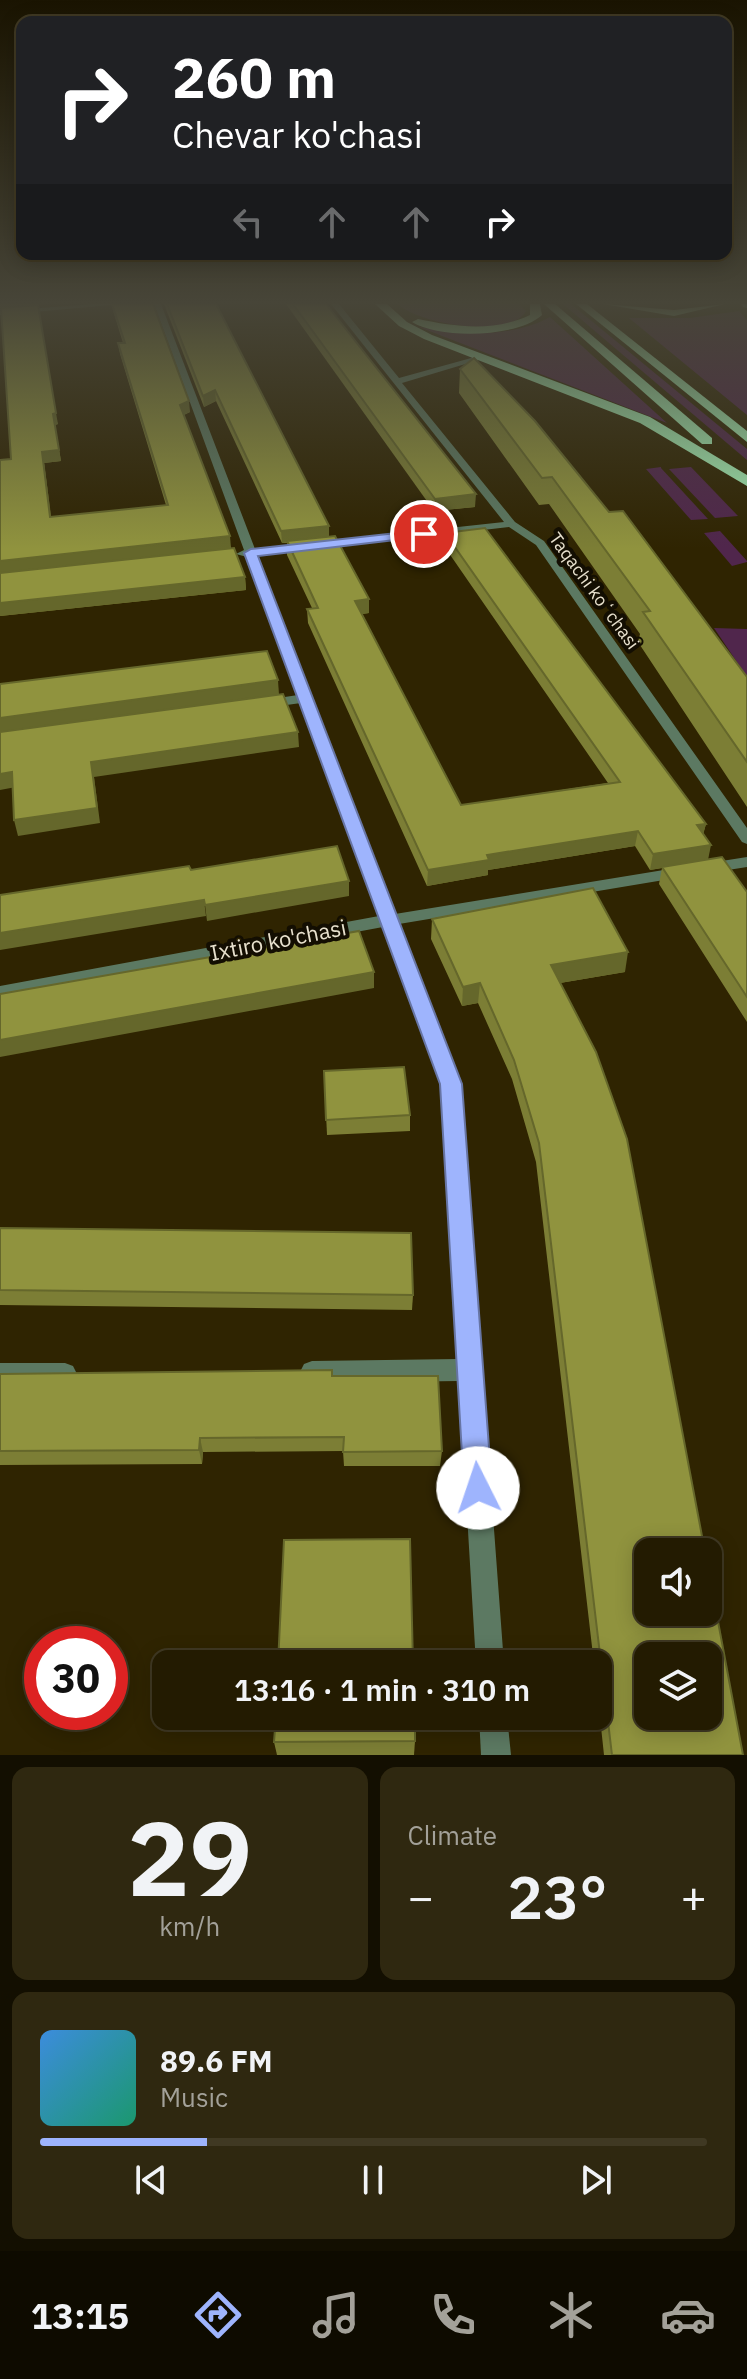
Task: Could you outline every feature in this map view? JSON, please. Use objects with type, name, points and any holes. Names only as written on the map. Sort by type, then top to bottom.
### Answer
[{"type":"highway","points":[[555,386],[645,420],[747,478]]},
{"type":"highway","points":[[642,386],[747,478]]},
{"type":"highway","points":[[682,386],[747,438]]},
{"type":"street","points":[[185,386],[243,554],[307,698],[451,1084],[489,1650]]},
{"type":"street","name":"Taqachi koʻchasi","points":[[398,386],[511,524],[540,543],[747,839]]},
{"type":"street","points":[[243,554],[511,524]]},
{"type":"street","points":[[246,707],[307,698]]},
{"type":"street","name":"Ixtiro ko'chasi","points":[[0,992],[390,920],[747,862]]},
{"type":"street","points":[[282,1372],[470,1370]]},
{"type":"street","points":[[0,1374],[94,1373]]},
{"type":"street","points":[[494,1730],[496,1755]]},
{"type":"shaded area","points":[[571,386],[626,386],[667,423]]},
{"type":"shaded area","points":[[660,386],[670,386],[747,449],[747,460]]},
{"type":"shaded area","points":[[712,386],[747,386],[747,415]]},
{"type":"shaded area","points":[[661,467],[708,519],[691,520],[646,469]]},
{"type":"shaded area","points":[[691,467],[738,516],[715,518],[669,469]]},
{"type":"shaded area","points":[[720,531],[747,562],[732,566],[704,533]]},
{"type":"shaded area","points":[[714,628],[747,629],[747,677]]},
{"type":"building","points":[[6,386],[51,386],[59,450],[42,452],[50,517],[168,505],[131,386],[183,386],[189,401],[180,405],[230,536],[0,561],[0,460],[11,459]]},
{"type":"building","points":[[199,386],[258,386],[329,526],[281,531],[215,390],[203,396]]},
{"type":"building","points":[[353,386],[391,386],[476,494],[435,499]]},
{"type":"building","points":[[473,386],[501,386],[535,421],[609,512],[623,511],[747,677],[747,762],[643,612],[650,611],[552,477],[542,478]]},
{"type":"building","points":[[485,528],[706,824],[697,825],[711,845],[653,854],[638,831],[487,855],[489,860],[428,870],[307,609],[318,608],[287,541],[335,536],[369,599],[355,601],[461,805],[620,782],[445,533]]},
{"type":"building","points":[[234,548],[245,577],[0,603],[0,573]]},
{"type":"building","points":[[267,651],[278,680],[0,718],[0,684]]},
{"type":"building","points":[[283,694],[298,732],[91,762],[97,808],[14,820],[12,772],[0,774],[0,732]]},
{"type":"building","points":[[337,846],[349,881],[205,905],[204,900],[0,933],[0,895],[189,866],[191,870]]},
{"type":"building","points":[[722,857],[747,892],[747,997],[662,867]]},
{"type":"building","points":[[593,888],[628,952],[551,965],[596,1052],[627,1139],[702,1538],[634,1538],[634,1626],[719,1626],[722,1642],[634,1642],[634,1730],[722,1730],[722,1643],[743,1755],[612,1755],[609,1730],[612,1730],[612,1650],[599,1650],[539,1143],[514,1060],[480,983],[463,987],[432,919]]},
{"type":"building","points":[[359,931],[374,972],[0,1040],[0,994]]},
{"type":"building","points":[[404,1067],[410,1115],[326,1120],[324,1071]]},
{"type":"building","points":[[0,1228],[411,1233],[413,1295],[0,1290]]},
{"type":"building","points":[[332,1370],[332,1376],[438,1376],[442,1451],[343,1452],[344,1437],[200,1438],[199,1450],[0,1451],[0,1374]]},
{"type":"building","points":[[410,1539],[413,1650],[279,1650],[284,1540]]},
{"type":"building","points":[[275,1730],[415,1730],[415,1741],[274,1742]]},
{"type":"route","points":[[424,534],[251,553],[451,1084],[478,1488]]}]
